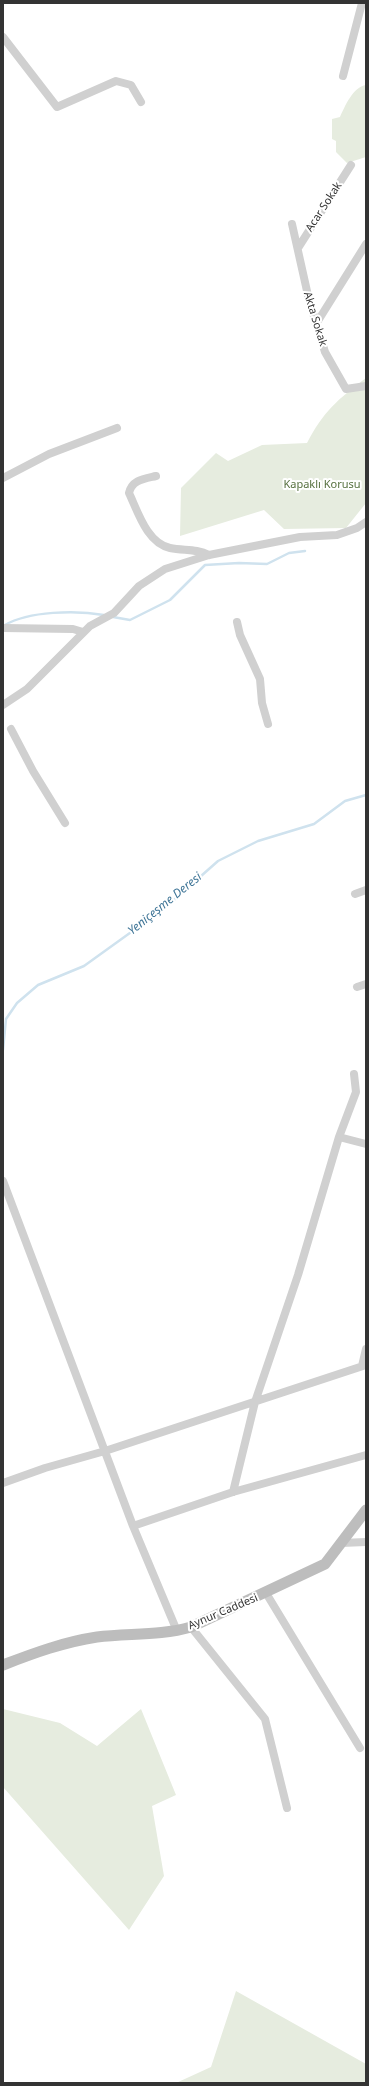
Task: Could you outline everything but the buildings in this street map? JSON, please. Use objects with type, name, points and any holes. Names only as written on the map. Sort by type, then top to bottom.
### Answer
[{"type":"street","points":[[343,76],[362,3]]},
{"type":"street","points":[[3,37],[57,107],[116,81],[131,85],[140,102]]},
{"type":"street","name":"Acar Sokak","points":[[298,248],[351,165]]},
{"type":"street","name":"Akta Sokak","points":[[292,224],[309,300],[325,352],[346,389],[366,386]]},
{"type":"street","points":[[316,324],[366,244]]},
{"type":"street","points":[[3,478],[49,454],[117,428]]},
{"type":"street","points":[[156,476],[138,481],[131,486],[128,493],[146,528],[155,541],[169,548],[200,550],[209,555]]},
{"type":"street","points":[[3,704],[27,689],[90,626],[114,613],[139,586],[165,569],[209,555],[300,536],[337,535],[357,528],[366,522]]},
{"type":"street","points":[[237,622],[240,635],[260,679],[262,702],[268,724]]},
{"type":"street","points":[[3,628],[73,629],[83,632]]},
{"type":"street","points":[[11,729],[32,771],[65,823]]},
{"type":"street","points":[[355,894],[366,890]]},
{"type":"street","points":[[357,987],[366,984]]},
{"type":"street","points":[[233,1492],[255,1402],[298,1275],[339,1137],[356,1092],[354,1074]]},
{"type":"street","points":[[339,1137],[366,1144]]},
{"type":"street","points":[[3,1181],[132,1526],[177,1631]]},
{"type":"street","points":[[3,1483],[45,1468],[105,1451],[364,1366],[366,1349]]},
{"type":"street","points":[[132,1526],[233,1492],[366,1455]]},
{"type":"street","name":"Aynur Caddesi","points":[[3,1665],[53,1646],[96,1637],[177,1631],[191,1627],[325,1564],[366,1510]]},
{"type":"street","points":[[341,1543],[366,1542]]},
{"type":"street","points":[[266,1593],[360,1748]]},
{"type":"street","points":[[191,1627],[264,1720],[286,1808]]},
{"type":"green space","points":[[366,85],[366,157],[347,163],[336,152],[336,141],[332,139],[332,119],[340,117],[353,93],[361,86]]},
{"type":"green space","name":"Kapaklı Korusu","points":[[366,378],[366,503],[346,528],[284,529],[264,510],[180,536],[181,488],[216,453],[228,461],[262,445],[307,443],[325,414],[339,400]]},
{"type":"green space","points":[[3,1709],[60,1723],[97,1746],[141,1709],[176,1795],[152,1806],[164,1876],[129,1930],[3,1787]]},
{"type":"green space","points":[[236,1991],[366,2064],[366,2083],[176,2083],[211,2067]]},
{"type":"waterway","points":[[113,617],[130,620],[170,600],[205,565],[239,563],[267,564],[289,553],[305,551]]},
{"type":"waterway","points":[[5,625],[15,620],[39,614],[80,612],[104,615]]},
{"type":"waterway","name":"Yeniçeşme Deresi","points":[[3,1050],[6,1019],[17,1003],[38,985],[84,966],[166,907],[218,861],[258,841],[314,824],[345,801],[366,795]]}]
